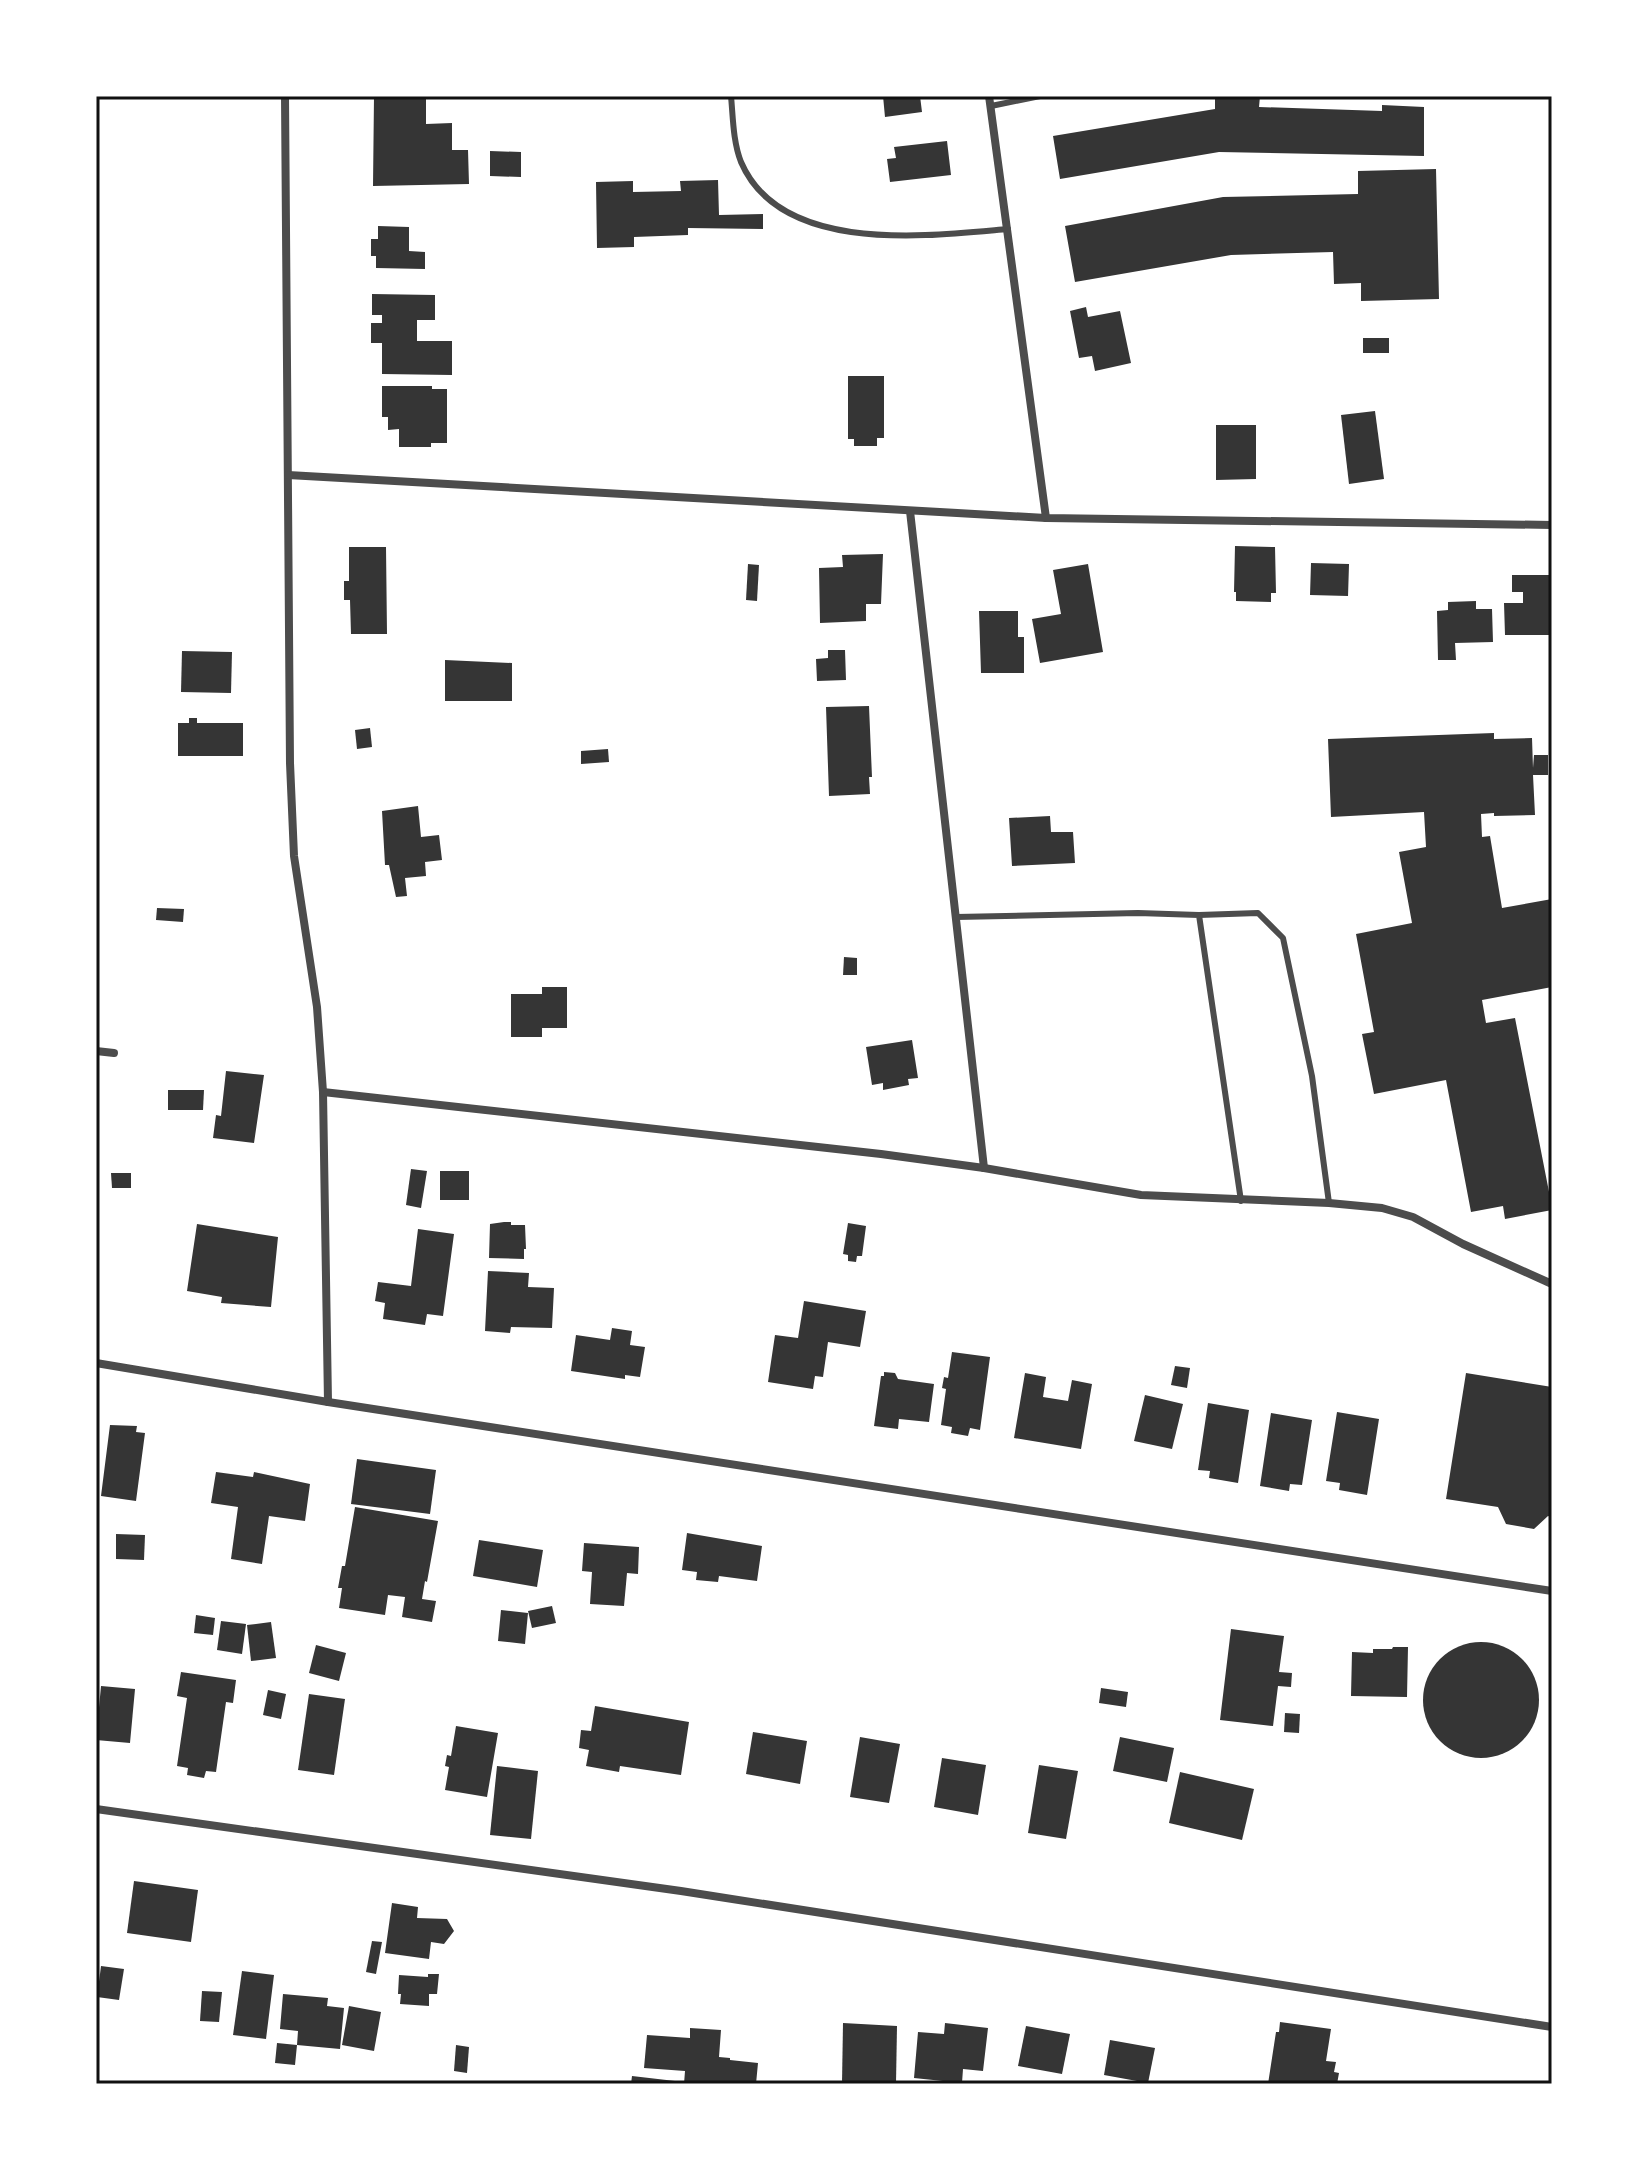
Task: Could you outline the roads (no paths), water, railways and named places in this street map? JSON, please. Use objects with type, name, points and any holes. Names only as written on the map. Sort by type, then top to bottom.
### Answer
[{"type":"street","points":[[285,96],[290,763],[294,856],[317,1007],[323,1092],[328,1402]]},
{"type":"street","points":[[990,101],[1046,518]]},
{"type":"street","points":[[288,475],[1046,518],[1552,525]]},
{"type":"street","points":[[910,511],[984,1168]]},
{"type":"street","points":[[96,1051],[114,1053]]},
{"type":"street","points":[[323,1092],[866,1152],[984,1168],[1141,1195],[1382,1208],[1413,1217],[1463,1244],[1552,1284]]},
{"type":"street","points":[[96,1363],[328,1402],[1552,1591]]},
{"type":"street","points":[[96,1809],[681,1891],[1552,2027]]},
{"type":"lane","points":[[731,96],[740,159],[748,176],[771,200],[794,215],[822,226],[859,234],[936,235],[1008,229]]},
{"type":"lane","points":[[990,101],[1040,96]]},
{"type":"lane","points":[[956,917],[1258,913],[1283,938],[1312,1076],[1329,1203]]},
{"type":"lane","points":[[1199,915],[1241,1201]]}]
